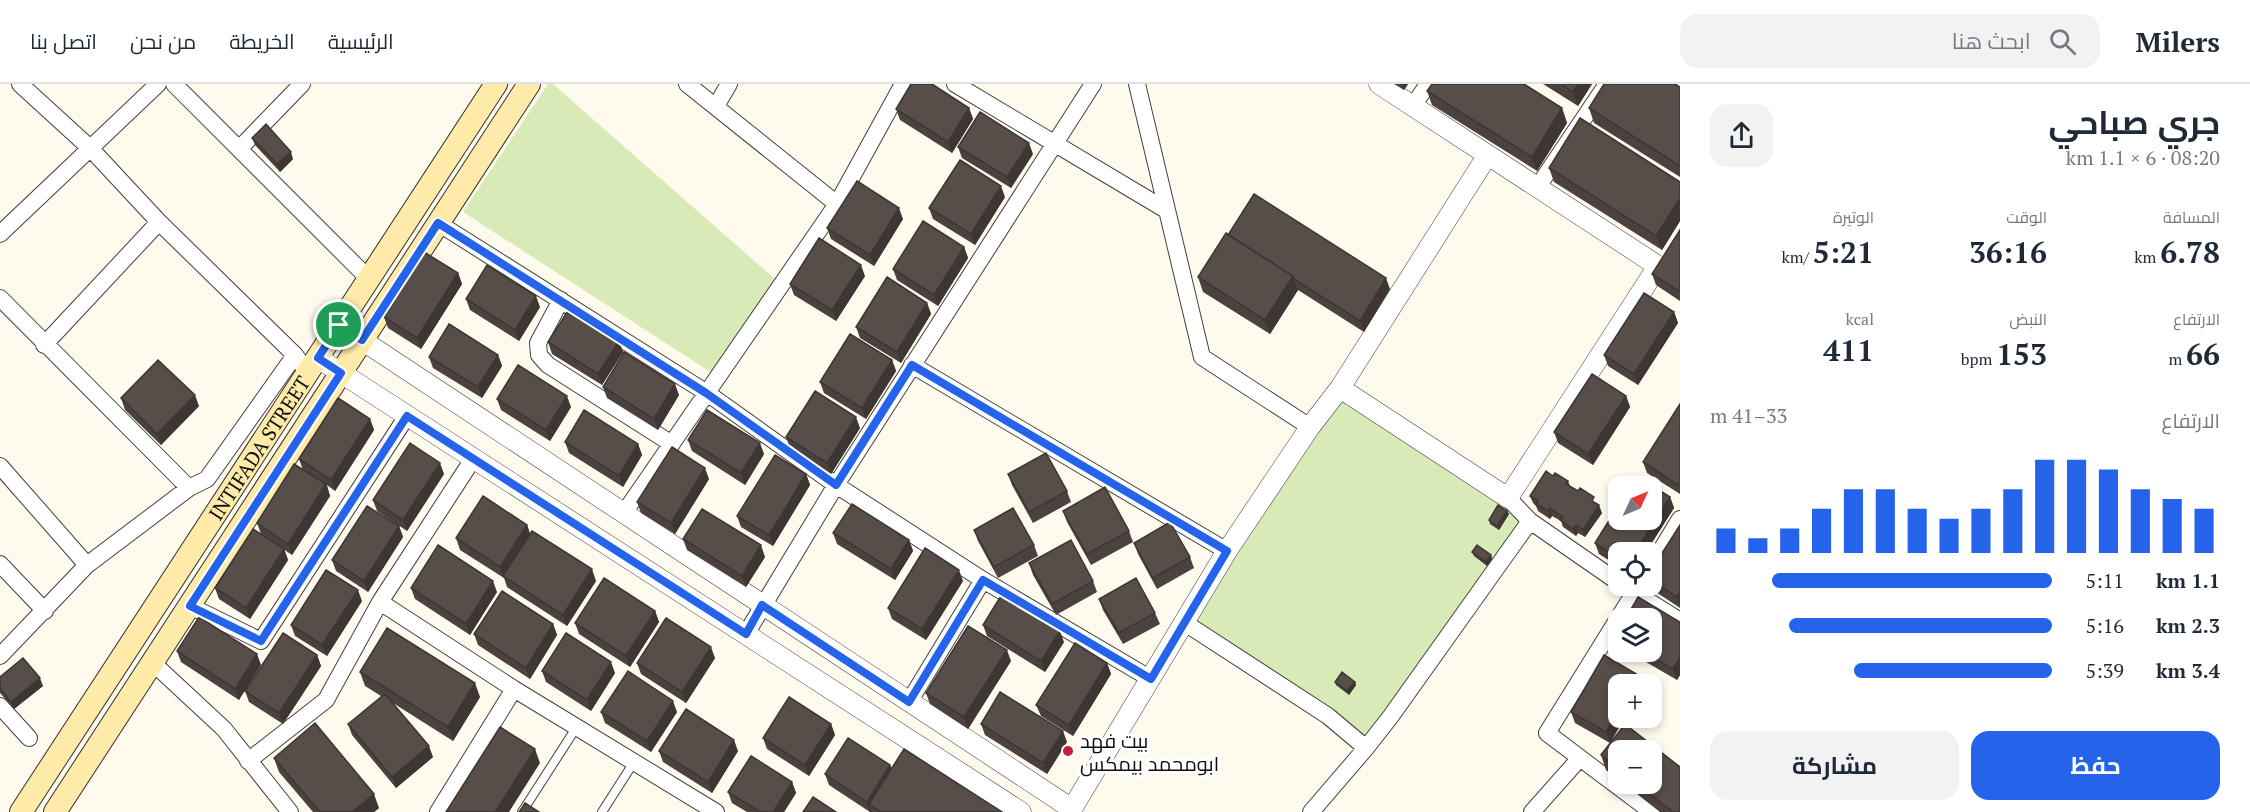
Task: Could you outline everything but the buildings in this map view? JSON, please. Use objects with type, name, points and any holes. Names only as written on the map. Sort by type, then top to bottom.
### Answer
[{"type":"main road","name":"INTIFADA STREET","points":[[21,812],[307,362],[339,325],[496,84]]},
{"type":"main road","name":"INTIFADA STREET","points":[[55,812],[529,84]]},
{"type":"street","points":[[20,84],[90,148],[159,222],[307,362],[341,373],[1021,812]]},
{"type":"street","points":[[0,234],[158,84]]},
{"type":"street","points":[[174,84],[369,279]]},
{"type":"street","points":[[239,149],[302,84]]},
{"type":"street","points":[[687,84],[837,204]]},
{"type":"street","points":[[716,106],[729,84]]},
{"type":"street","points":[[624,513],[837,204],[903,84]]},
{"type":"street","points":[[955,84],[1166,210]]},
{"type":"street","points":[[746,634],[836,485],[1093,84]]},
{"type":"street","points":[[1137,84],[1202,357],[1310,427]]},
{"type":"street","points":[[1379,84],[1538,188],[1664,258],[1509,498]]},
{"type":"street","points":[[1413,106],[1428,84]]},
{"type":"street","points":[[1538,188],[1607,84]]},
{"type":"street","points":[[339,325],[1071,811],[1227,551],[1310,427],[1340,388],[1487,156]]},
{"type":"street","points":[[44,345],[159,222]]},
{"type":"street","points":[[438,223],[706,393],[836,485],[983,580],[1151,679]]},
{"type":"street","points":[[0,298],[44,345],[189,488]]},
{"type":"street","points":[[561,300],[538,344],[539,355],[548,365],[672,444]]},
{"type":"street","points":[[0,656],[87,565],[189,488],[207,479],[307,362]]},
{"type":"street","points":[[912,365],[1227,551]]},
{"type":"street","points":[[1340,388],[1509,498],[1530,521],[1608,575]]},
{"type":"street","points":[[190,606],[261,641],[407,416]]},
{"type":"street","points":[[248,761],[326,700],[380,602],[473,459]]},
{"type":"street","points":[[0,466],[87,565]]},
{"type":"street","points":[[1662,549],[1680,519]]},
{"type":"street","points":[[1311,812],[1366,748],[1418,679],[1530,521]]},
{"type":"street","points":[[0,564],[45,611]]},
{"type":"street","points":[[909,702],[983,580]]},
{"type":"street","points":[[1627,596],[1547,733],[1652,812]]},
{"type":"street","points":[[1644,596],[1680,621]]},
{"type":"street","points":[[380,602],[576,728],[716,812]]},
{"type":"street","points":[[1185,623],[1328,716],[1366,748]]},
{"type":"street","points":[[153,663],[224,729],[290,812]]},
{"type":"street","points":[[438,812],[514,689]]},
{"type":"street","points":[[0,706],[29,738]]},
{"type":"street","points":[[1532,812],[1580,758]]},
{"type":"lane","points":[[522,812],[576,728]]},
{"type":"lane","points":[[602,812],[634,762]]},
{"type":"green space","points":[[548,84],[553,84],[776,280],[712,373],[463,212]]},
{"type":"green space","points":[[1341,396],[1506,502],[1523,521],[1366,742],[1193,622],[1231,557]]},
{"type":"place","name":"بيت فهد ابومحمد بيمكس","points":[[1068,751]]},
{"type":"route","points":[[438,223],[706,393],[836,485],[912,365],[1227,551],[1151,679],[983,580],[909,702],[762,605],[746,634],[407,416],[261,641],[190,606],[341,373],[318,358],[339,325],[362,340],[438,223]]}]
